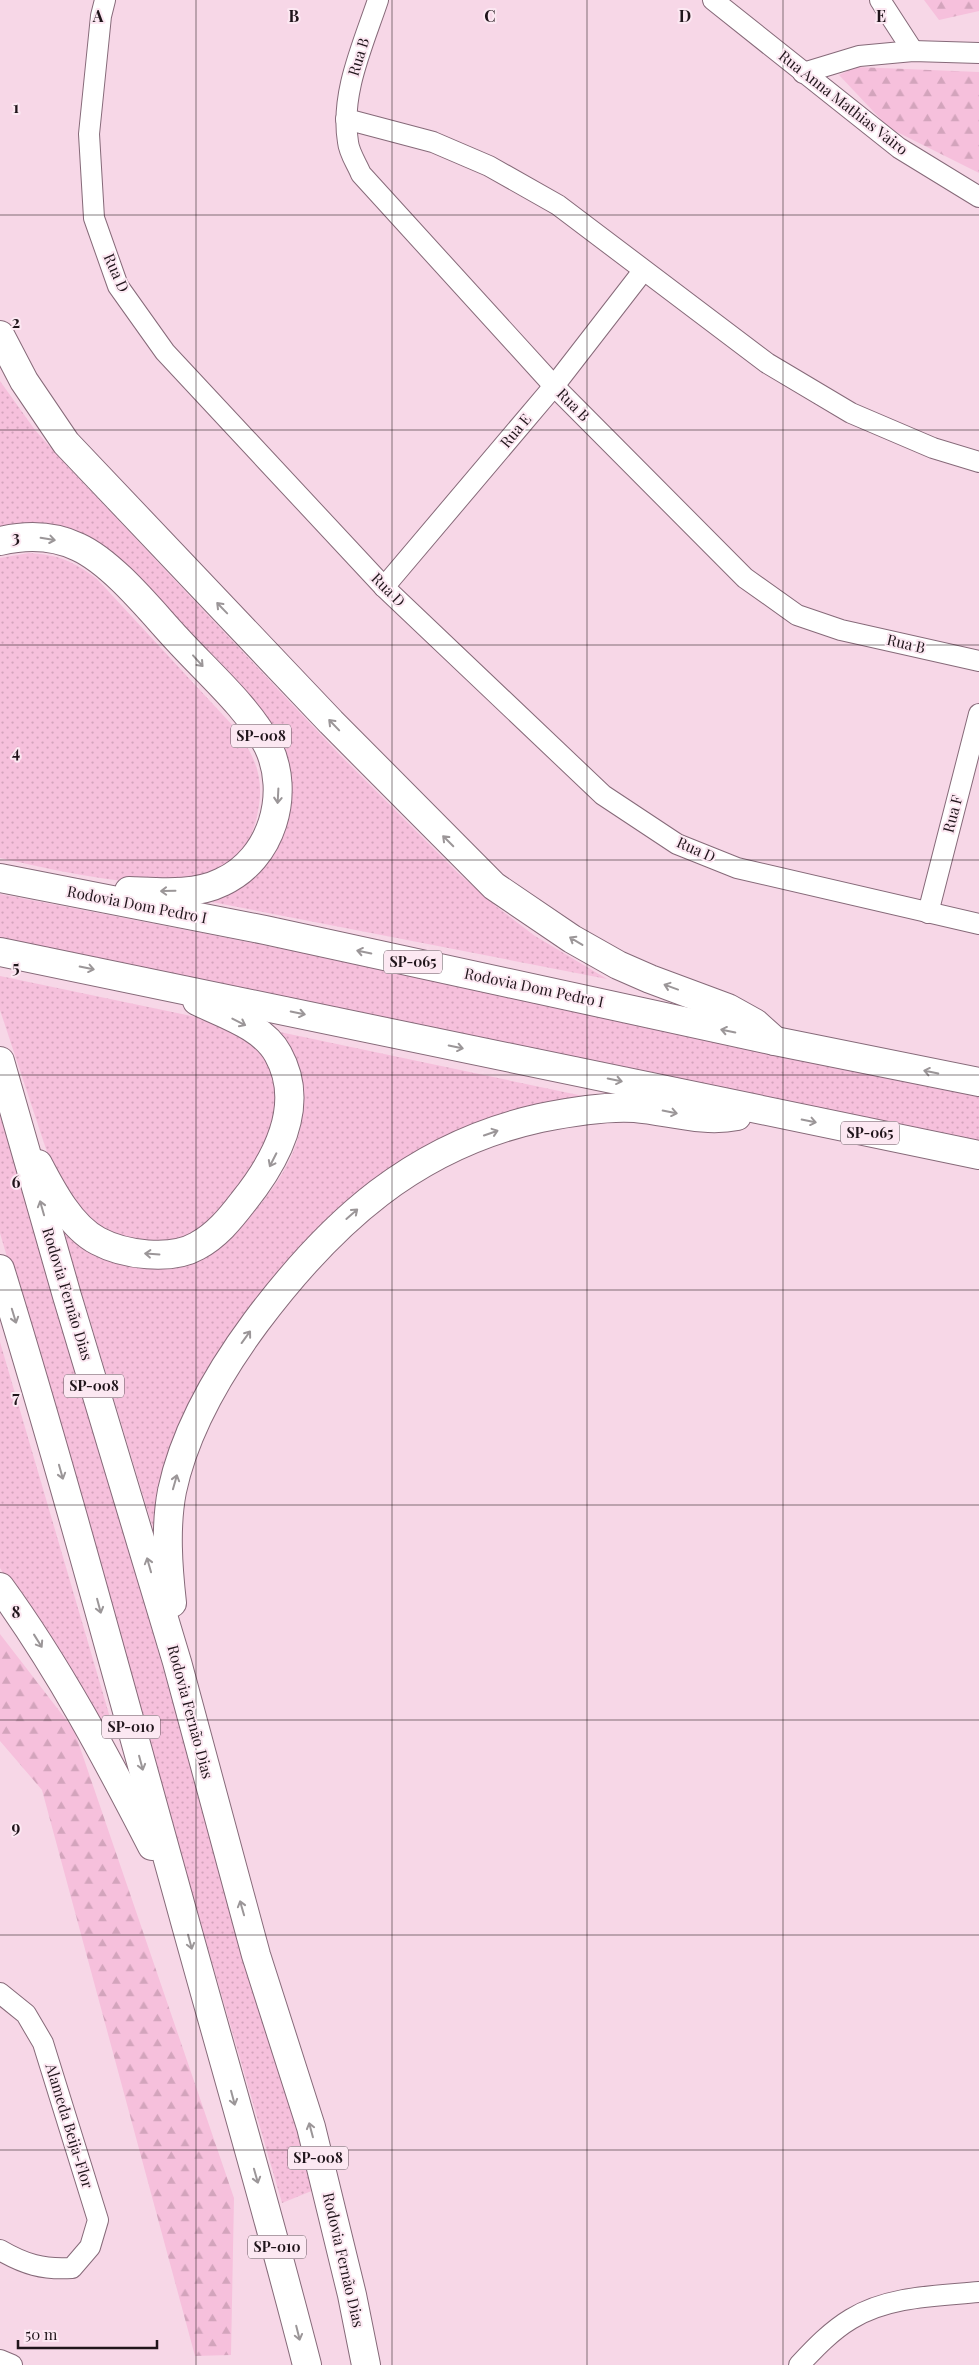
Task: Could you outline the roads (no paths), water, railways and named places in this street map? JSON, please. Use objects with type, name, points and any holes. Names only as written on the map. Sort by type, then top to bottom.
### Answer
[{"type":"highway","points":[[0,335],[24,381],[66,442],[345,736],[494,886],[572,939],[618,965],[650,980],[728,1008],[755,1023],[775,1041]]},
{"type":"highway","name":"SP-008","points":[[0,541],[22,536],[50,538],[78,547],[100,560],[141,600],[250,719],[267,745],[277,768],[279,798],[272,826],[261,848],[244,869],[222,882],[194,891],[39,886]]},
{"type":"highway","name":"Rodovia Dom Pedro I","points":[[0,878],[265,930],[775,1041],[979,1082]]},
{"type":"highway","name":"SP-065","points":[[0,952],[164,984],[761,1111],[979,1155]]},
{"type":"highway","points":[[12,1109],[39,1167],[74,1221],[98,1241],[130,1253],[164,1255],[196,1247],[225,1226],[265,1176],[276,1153],[286,1126],[290,1099],[287,1073],[278,1052],[259,1032],[164,984]]},
{"type":"highway","name":"Rodovia Fernão Dias","points":[[0,1061],[12,1109],[178,1662],[256,1955],[311,2127],[352,2295],[366,2365]]},
{"type":"highway","points":[[178,1662],[170,1590],[168,1530],[172,1491],[194,1424],[215,1383],[242,1342],[278,1293],[329,1234],[368,1200],[407,1173],[449,1149],[540,1118],[586,1110],[632,1108],[666,1111],[696,1118],[728,1118],[761,1111]]},
{"type":"highway","name":"SP-010","points":[[0,1269],[86,1560],[177,1895],[276,2246],[307,2365]]},
{"type":"highway","points":[[0,1587],[28,1625],[62,1678],[121,1786],[177,1895]]},
{"type":"street","name":"Rua D","points":[[105,0],[101,16],[89,134],[94,218],[118,286],[165,352],[384,587],[603,795],[677,844],[737,868],[979,924]]},
{"type":"street","name":"Rua B","points":[[378,0],[352,77],[346,119],[348,144],[362,174],[554,386],[745,578],[797,614],[841,630],[979,661]]},
{"type":"street","name":"Rua Anna Mathias Vairo","points":[[712,0],[900,148],[979,196]]},
{"type":"street","points":[[880,0],[913,51]]},
{"type":"street","points":[[803,73],[859,56],[913,51],[979,53]]},
{"type":"street","points":[[346,119],[433,142],[489,166],[558,205],[767,363],[851,413],[933,448],[979,462]]},
{"type":"street","name":"Rua E","points":[[384,587],[554,386],[643,271]]},
{"type":"street","name":"Rua F","points":[[928,913],[979,714]]},
{"type":"street","name":"Alameda Beija-Flor","points":[[0,1993],[26,2014],[43,2043],[98,2220],[90,2247],[72,2268],[49,2270],[14,2258],[0,2250]]},
{"type":"street","points":[[799,2365],[818,2344],[851,2319],[882,2305],[979,2292]]},
{"type":"street","points":[[0,2360],[12,2365]]}]
